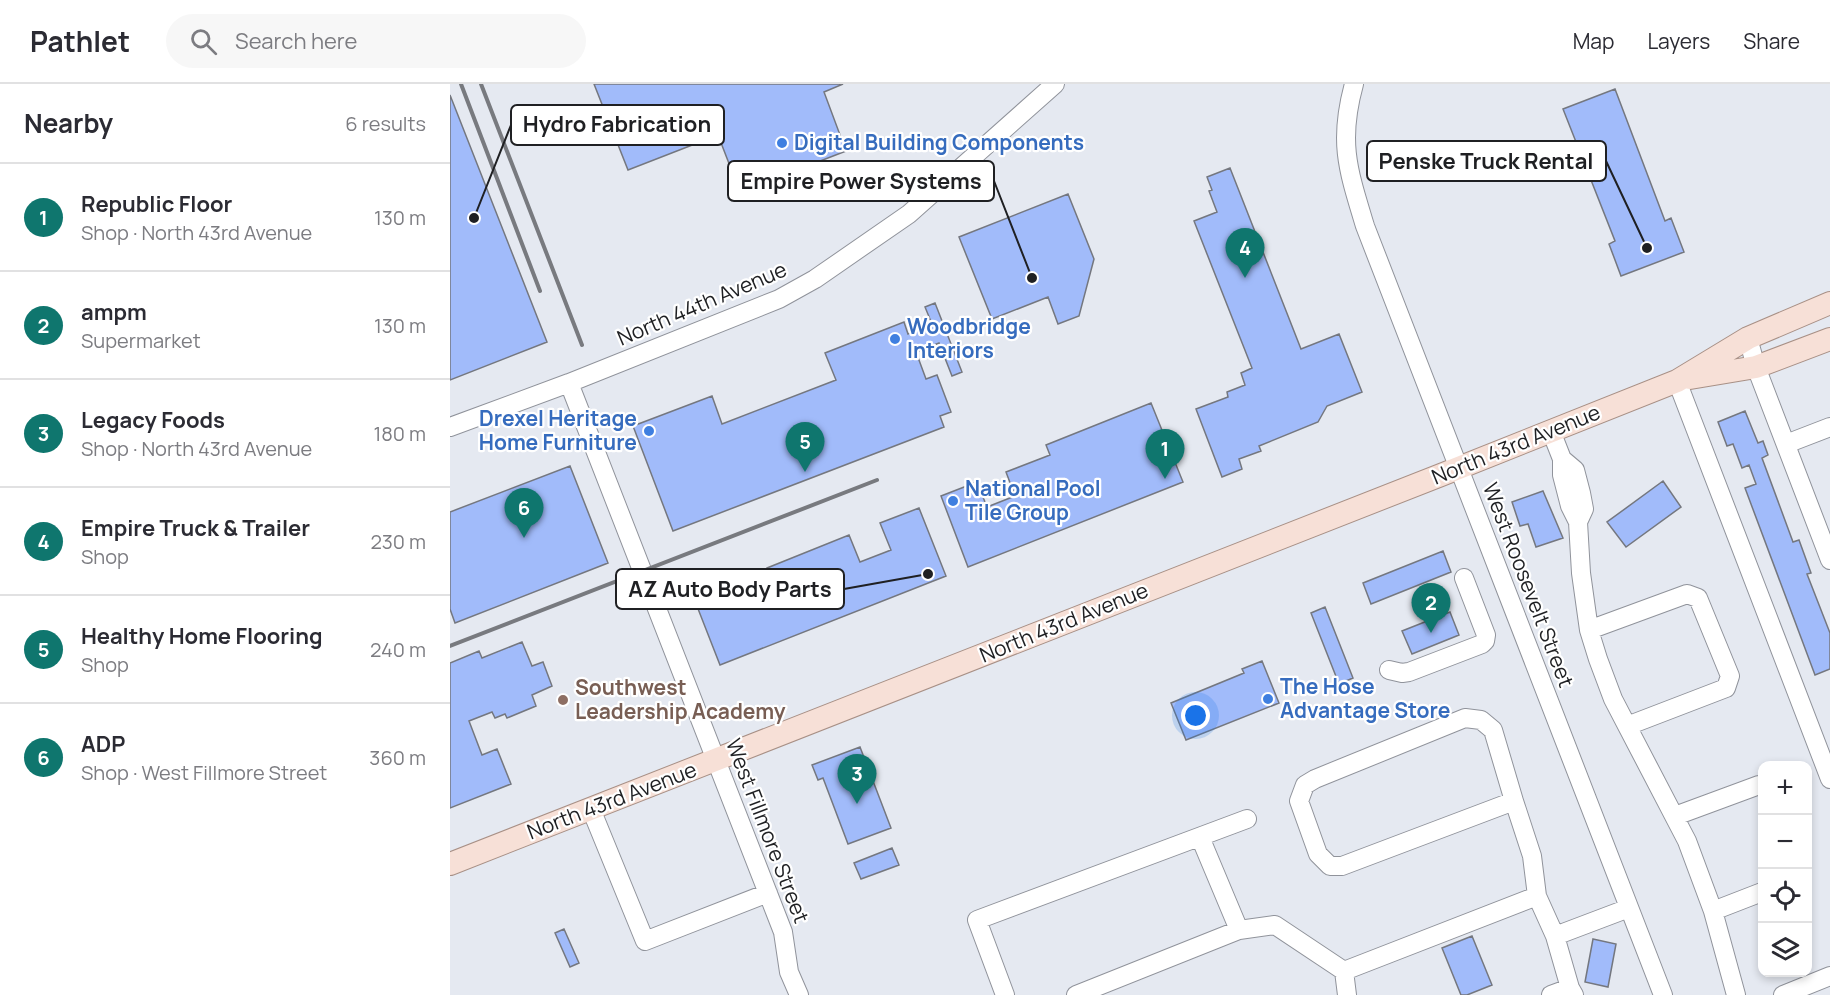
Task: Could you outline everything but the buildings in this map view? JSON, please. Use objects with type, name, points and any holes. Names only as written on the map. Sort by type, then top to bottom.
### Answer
[{"type":"main road","name":"North 43rd Avenue","points":[[450,864],[1677,381],[1748,338],[1830,303]]},
{"type":"main road","name":"North 43rd Avenue","points":[[1677,381],[1756,367],[1830,339]]},
{"type":"street","name":"North 44th Avenue","points":[[450,427],[569,383],[778,299],[815,279],[909,214],[1055,84]]},
{"type":"street","name":"West Roosevelt Street","points":[[1354,84],[1346,112],[1345,141],[1349,174],[1365,226],[1663,995]]},
{"type":"street","points":[[1748,338],[1756,367],[1830,560]]},
{"type":"street","points":[[1677,381],[1830,779]]},
{"type":"street","name":"West Fillmore Street","points":[[569,383],[783,932],[789,972],[799,995]]},
{"type":"street","points":[[1786,444],[1830,427]]},
{"type":"street","points":[[1551,431],[1562,459],[1575,470],[1581,493],[1584,509],[1578,522],[1581,573],[1589,630],[1598,659],[1613,699],[1687,841],[1713,911],[1736,995]]},
{"type":"street","points":[[1389,670],[1409,672],[1485,641],[1486,635],[1464,578]]},
{"type":"street","points":[[1589,630],[1687,594],[1698,598],[1730,676],[1726,688],[1627,726]]},
{"type":"street","points":[[1514,801],[1342,866],[1330,866],[1318,854],[1299,801],[1305,786],[1315,779],[1465,718],[1481,720],[1493,730],[1532,856],[1537,896],[1555,936],[1572,991],[1551,995]]},
{"type":"street","points":[[1675,816],[1758,785]]},
{"type":"street","points":[[591,809],[645,941],[768,893]]},
{"type":"street","points":[[1005,995],[977,920],[1247,819]]},
{"type":"street","points":[[1200,837],[1239,930]]},
{"type":"street","points":[[1713,911],[1758,894]]},
{"type":"street","points":[[1344,971],[1537,896]]},
{"type":"street","points":[[1555,936],[1629,908]]},
{"type":"street","points":[[1076,995],[1239,930],[1275,925],[1344,971],[1347,995]]},
{"type":"street","points":[[1783,995],[1830,976]]},
{"type":"railway","points":[[461,84],[540,291]]},
{"type":"railway","points":[[481,84],[582,345]]},
{"type":"railway","points":[[450,646],[877,480]]},
{"type":"place","name":"Digital Building Components","points":[[782,143]]},
{"type":"place","name":"Hydro Fabrication","points":[[474,218]]},
{"type":"place","name":"Penske Truck Rental","points":[[1647,248]]},
{"type":"place","name":"Empire Power Systems","points":[[1032,278]]},
{"type":"place","name":"Empire Truck & Trailer","points":[[1245,278]]},
{"type":"place","name":"Woodbridge Interiors","points":[[895,339]]},
{"type":"place","name":"Drexel Heritage Home Furniture","points":[[649,431]]},
{"type":"place","name":"Healthy Home Flooring","points":[[805,472]]},
{"type":"place","name":"Republic Floor","points":[[1165,479]]},
{"type":"place","name":"National Pool Tile Group","points":[[953,501]]},
{"type":"place","name":"ADP","points":[[524,538]]},
{"type":"place","name":"AZ Auto Body Parts","points":[[928,574]]},
{"type":"place","name":"ampm","points":[[1431,633]]},
{"type":"place","name":"The Hose Advantage Store","points":[[1268,699]]},
{"type":"place","name":"Southwest Leadership Academy","points":[[563,700]]},
{"type":"place","name":"Legacy Foods","points":[[857,804]]}]
